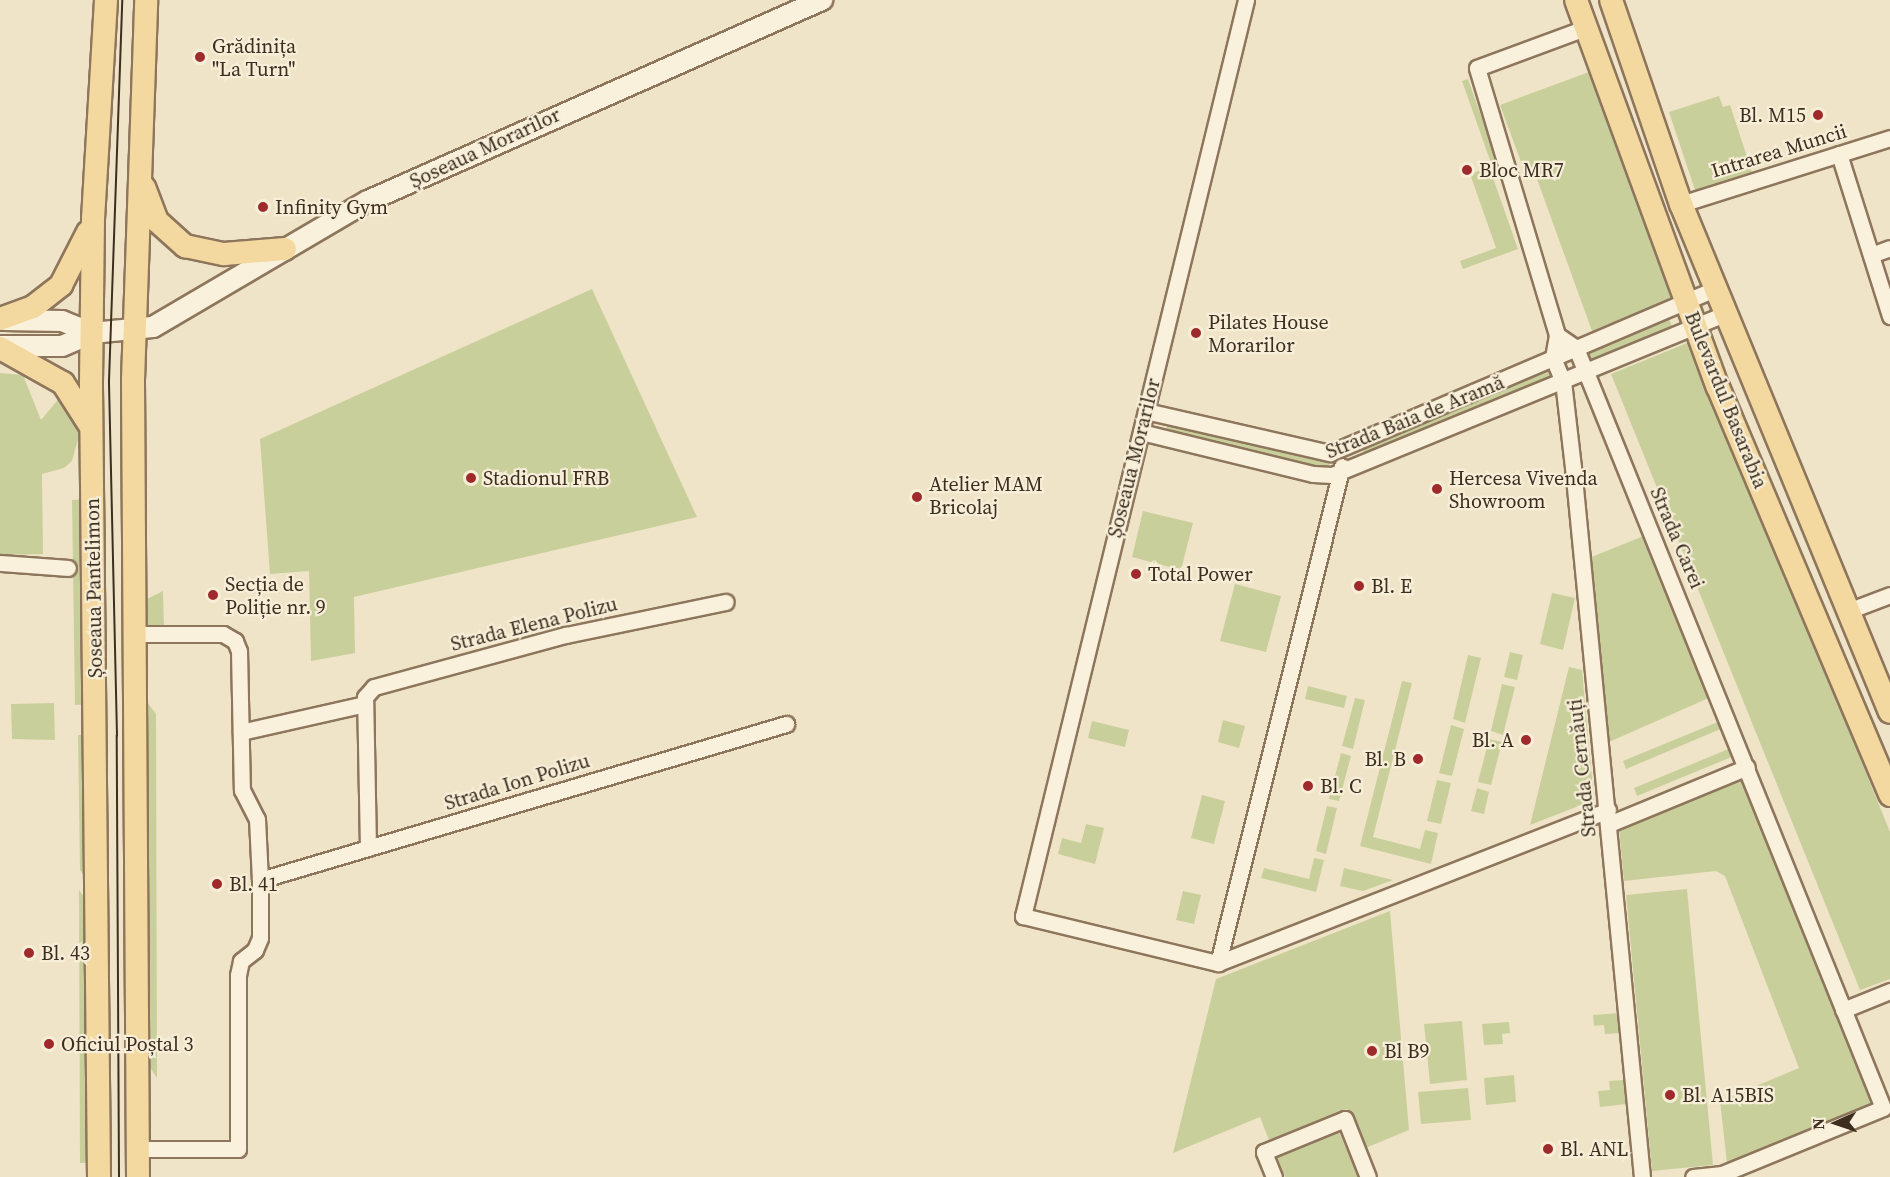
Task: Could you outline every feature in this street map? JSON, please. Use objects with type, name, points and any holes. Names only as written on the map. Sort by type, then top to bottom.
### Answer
[{"type":"main road","name":"Șoseaua Pantelimon","points":[[99,1177],[91,430],[93,219],[106,0]]},
{"type":"main road","name":"Șoseaua Pantelimon","points":[[138,1177],[134,332],[146,0]]},
{"type":"main road","name":"Șoseaua Morarilor","points":[[92,333],[134,332],[169,320],[368,201],[498,140],[822,0]]},
{"type":"main road","name":"Bulevardul Basarabia","points":[[1576,0],[1686,302],[1890,795]]},
{"type":"main road","name":"Bulevardul Basarabia","points":[[1611,0],[1681,204],[1890,712]]},
{"type":"main road","points":[[140,170],[157,221],[168,235],[185,246],[224,254],[285,249]]},
{"type":"main road","points":[[0,320],[33,307],[61,285],[93,219]]},
{"type":"main road","points":[[0,320],[62,321],[92,333]]},
{"type":"main road","points":[[0,347],[62,346],[92,333]]},
{"type":"main road","points":[[0,347],[63,383],[79,403],[91,430]]},
{"type":"street","name":"Șoseaua Morarilor","points":[[1218,963],[1023,916],[1246,0]]},
{"type":"street","points":[[1553,358],[1557,335],[1477,69],[1585,28]]},
{"type":"street","name":"Intrarea Muncii","points":[[1681,204],[1890,138]]},
{"type":"street","points":[[1839,154],[1890,316]]},
{"type":"street","points":[[1871,255],[1890,248]]},
{"type":"street","name":"Strada Baia de Aramă","points":[[1146,411],[1323,453],[1347,445],[1715,289]]},
{"type":"street","name":"Strada Baia de Aramă","points":[[1141,432],[1313,474],[1341,472],[1725,314]]},
{"type":"street","points":[[1557,335],[1576,348]]},
{"type":"street","name":"Strada Carei","points":[[1576,348],[1883,1108],[1722,1174],[1693,1177]]},
{"type":"street","name":"Strada Cernăuți","points":[[1553,358],[1563,381],[1642,1177]]},
{"type":"street","points":[[1218,963],[1347,445]]},
{"type":"street","points":[[0,563],[68,568]]},
{"type":"street","points":[[1848,611],[1890,595]]},
{"type":"street","name":"Strada Elena Polizu","points":[[365,704],[368,691],[374,687],[566,635],[726,602]]},
{"type":"street","points":[[137,634],[230,636],[239,651],[242,790],[257,819],[260,880],[260,938],[255,950],[241,961],[238,975],[238,1149],[138,1149]]},
{"type":"street","points":[[241,732],[365,704],[368,848]]},
{"type":"street","name":"Strada Ion Polizu","points":[[260,880],[786,724]]},
{"type":"street","points":[[1218,963],[1592,816],[1627,817],[1747,767]]},
{"type":"street","points":[[1844,1010],[1890,991]]},
{"type":"street","points":[[1274,1177],[1264,1152],[1345,1119],[1368,1177]]},
{"type":"green space","points":[[1589,72],[1673,298],[1592,331],[1533,168],[1524,170],[1500,105]]},
{"type":"green space","points":[[1468,79],[1502,175],[1493,178],[1518,249],[1463,269],[1460,261],[1496,248],[1470,174],[1492,166],[1462,81]]},
{"type":"green space","points":[[1719,96],[1723,107],[1730,105],[1752,172],[1695,190],[1669,112]]},
{"type":"green space","name":"Stadionul FRB","points":[[592,289],[697,517],[354,597],[355,653],[311,661],[309,571],[270,574],[260,439]]},
{"type":"green space","points":[[1668,316],[1673,329],[1593,362],[1589,359],[1588,349]]},
{"type":"green space","points":[[1692,341],[1890,832],[1890,979],[1860,990],[1611,374]]},
{"type":"green space","points":[[1546,367],[1551,379],[1364,455],[1363,444]]},
{"type":"green space","points":[[0,373],[23,375],[41,420],[61,396],[81,429],[72,461],[64,468],[42,474],[43,554],[0,555]]},
{"type":"green space","points":[[1169,420],[1329,459],[1329,470],[1326,472],[1165,433]]},
{"type":"green space","points":[[89,499],[92,704],[75,705],[72,500]]},
{"type":"green space","points":[[1143,511],[1193,523],[1181,570],[1132,557]]},
{"type":"green space","points":[[1646,535],[1711,697],[1609,742],[1589,558]]},
{"type":"green space","points":[[1235,584],[1281,596],[1266,652],[1220,641]]},
{"type":"green space","points":[[163,591],[164,630],[140,630],[145,600]]},
{"type":"green space","points":[[1552,593],[1575,598],[1563,650],[1540,644]]},
{"type":"green space","points":[[1510,652],[1523,655],[1517,680],[1504,677]]},
{"type":"green space","points":[[1468,655],[1481,658],[1465,723],[1453,719]]},
{"type":"green space","points":[[1569,667],[1582,670],[1594,800],[1530,825]]},
{"type":"green space","points":[[1402,681],[1412,683],[1373,837],[1420,849],[1425,830],[1438,833],[1431,864],[1360,846]]},
{"type":"green space","points":[[1502,684],[1515,687],[1503,735],[1491,731]]},
{"type":"green space","points":[[1308,686],[1347,696],[1344,708],[1305,699]]},
{"type":"green space","points":[[141,694],[156,714],[157,1078],[143,1057]]},
{"type":"green space","points":[[1355,698],[1365,700],[1353,749],[1342,746]]},
{"type":"green space","points":[[54,703],[55,740],[12,739],[11,704]]},
{"type":"green space","points":[[1223,720],[1245,726],[1239,748],[1218,742]]},
{"type":"green space","points":[[1092,721],[1129,730],[1125,747],[1088,738]]},
{"type":"green space","points":[[1720,721],[1723,728],[1626,769],[1623,761]]},
{"type":"green space","points":[[1451,725],[1464,729],[1452,776],[1439,773]]},
{"type":"green space","points":[[78,735],[92,735],[93,888],[80,870]]},
{"type":"green space","points":[[1489,739],[1502,742],[1491,785],[1478,782]]},
{"type":"green space","points":[[1731,748],[1734,756],[1637,796],[1634,788]]},
{"type":"green space","points":[[1341,753],[1351,756],[1339,801],[1329,799]]},
{"type":"green space","points":[[1743,777],[1871,1104],[1727,1163],[1720,1101],[1799,1068],[1725,876],[1716,871],[1624,881],[1619,829]]},
{"type":"green space","points":[[1437,780],[1451,783],[1441,824],[1427,821]]},
{"type":"green space","points":[[1477,788],[1489,792],[1484,814],[1471,811]]},
{"type":"green space","points":[[1202,795],[1225,801],[1214,844],[1191,838]]},
{"type":"green space","points":[[1327,806],[1337,808],[1326,854],[1316,851]]},
{"type":"green space","points":[[1086,824],[1104,828],[1095,864],[1058,854],[1062,838],[1081,843]]},
{"type":"green space","points":[[1314,858],[1324,860],[1316,892],[1261,878],[1264,868],[1309,879]]},
{"type":"green space","points":[[1344,868],[1393,880],[1363,891],[1340,886]]},
{"type":"green space","points":[[1687,889],[1713,1165],[1652,1171],[1626,895]]},
{"type":"green space","points":[[79,890],[93,909],[93,1163],[80,1163]]},
{"type":"green space","points":[[1183,891],[1201,895],[1194,924],[1176,920]]},
{"type":"green space","points":[[1390,911],[1409,1130],[1363,1149],[1347,1109],[1269,1140],[1260,1117],[1173,1153],[1216,979]]},
{"type":"green space","points":[[1619,1013],[1621,1033],[1605,1034],[1604,1025],[1594,1026],[1593,1015]]},
{"type":"green space","points":[[1462,1021],[1467,1080],[1430,1084],[1424,1024]]},
{"type":"green space","points":[[1509,1022],[1510,1033],[1502,1034],[1503,1044],[1484,1045],[1482,1024]]},
{"type":"green space","points":[[1514,1075],[1516,1102],[1486,1105],[1484,1078]]},
{"type":"green space","points":[[1624,1080],[1627,1104],[1600,1107],[1598,1091],[1610,1090],[1609,1081]]},
{"type":"green space","points":[[1468,1088],[1471,1120],[1421,1124],[1418,1092]]},
{"type":"green space","points":[[1339,1132],[1358,1177],[1285,1177],[1277,1157]]},
{"type":"tram line","points":[[119,1177],[117,736],[109,381],[122,0]]},
{"type":"place","name":"Grădinița \"La Turn\"","points":[[200,57]]},
{"type":"place","name":"Bl. M15","points":[[1818,115]]},
{"type":"place","name":"Bloc MR7","points":[[1467,170]]},
{"type":"place","name":"Infinity Gym","points":[[263,207]]},
{"type":"place","name":"Pilates House Morarilor","points":[[1196,333]]},
{"type":"place","name":"Stadionul FRB","points":[[471,478]]},
{"type":"place","name":"Hercesa Vivenda Showroom","points":[[1437,489]]},
{"type":"place","name":"Atelier MAM Bricolaj","points":[[917,497]]},
{"type":"place","name":"Total Power","points":[[1136,574]]},
{"type":"place","name":"Bl. E","points":[[1359,586]]},
{"type":"place","name":"Secția de Poliție nr. 9","points":[[213,595]]},
{"type":"place","name":"Bl. A","points":[[1526,740]]},
{"type":"place","name":"Bl. B","points":[[1418,759]]},
{"type":"place","name":"Bl. C","points":[[1308,786]]},
{"type":"place","name":"Bl. 41","points":[[217,884]]},
{"type":"place","name":"Bl. 43","points":[[29,953]]},
{"type":"place","name":"Oficiul Poștal 3","points":[[49,1044]]},
{"type":"place","name":"Bl B9","points":[[1372,1051]]},
{"type":"place","name":"Bl. A15BIS","points":[[1670,1095]]},
{"type":"place","name":"Bl. ANL","points":[[1548,1149]]}]
